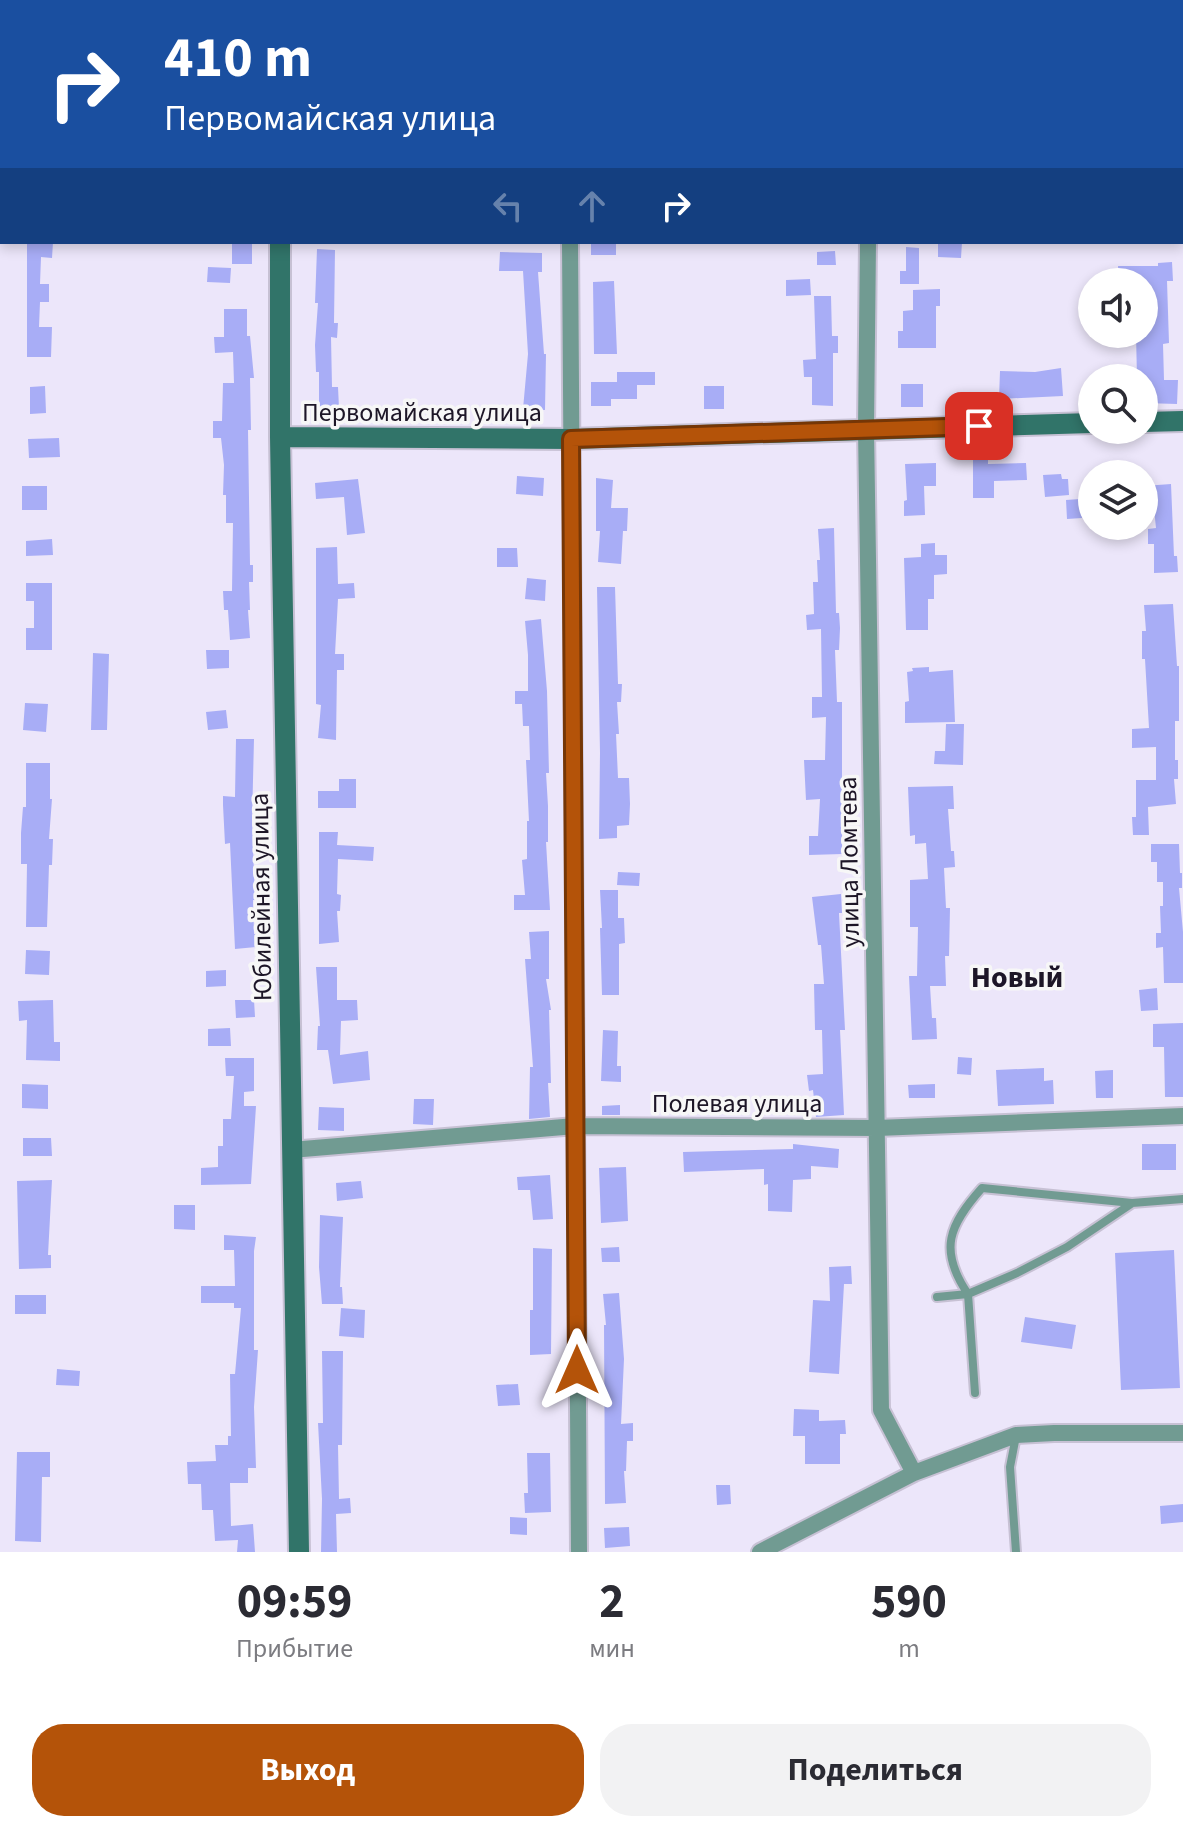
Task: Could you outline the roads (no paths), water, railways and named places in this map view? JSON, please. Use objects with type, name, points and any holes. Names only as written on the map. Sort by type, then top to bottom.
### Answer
[{"type":"street","name":"Юбилейная улица","points":[[280,244],[280,437],[299,1552]]},
{"type":"street","points":[[570,244],[579,1552]]},
{"type":"street","name":"улица Ломтева","points":[[868,244],[866,429],[881,1410],[914,1473]]},
{"type":"street","points":[[1158,422],[1183,421]]},
{"type":"street","name":"Первомайская улица","points":[[280,437],[571,439],[1078,423]]},
{"type":"street","name":"Полевая улица","points":[[291,1150],[575,1126],[877,1128],[1183,1116]]},
{"type":"street","points":[[760,1552],[914,1473],[1016,1435],[1183,1433]]},
{"type":"lane","points":[[975,1393],[968,1294],[960,1282],[949,1251],[959,1214],[982,1188],[1132,1203],[1183,1199]]},
{"type":"lane","points":[[937,1297],[968,1294],[1067,1247],[1132,1203]]},
{"type":"lane","points":[[1016,1435],[1010,1467],[1016,1552]]},
{"type":"district","name":"Новый","points":[[1017,977]]}]
